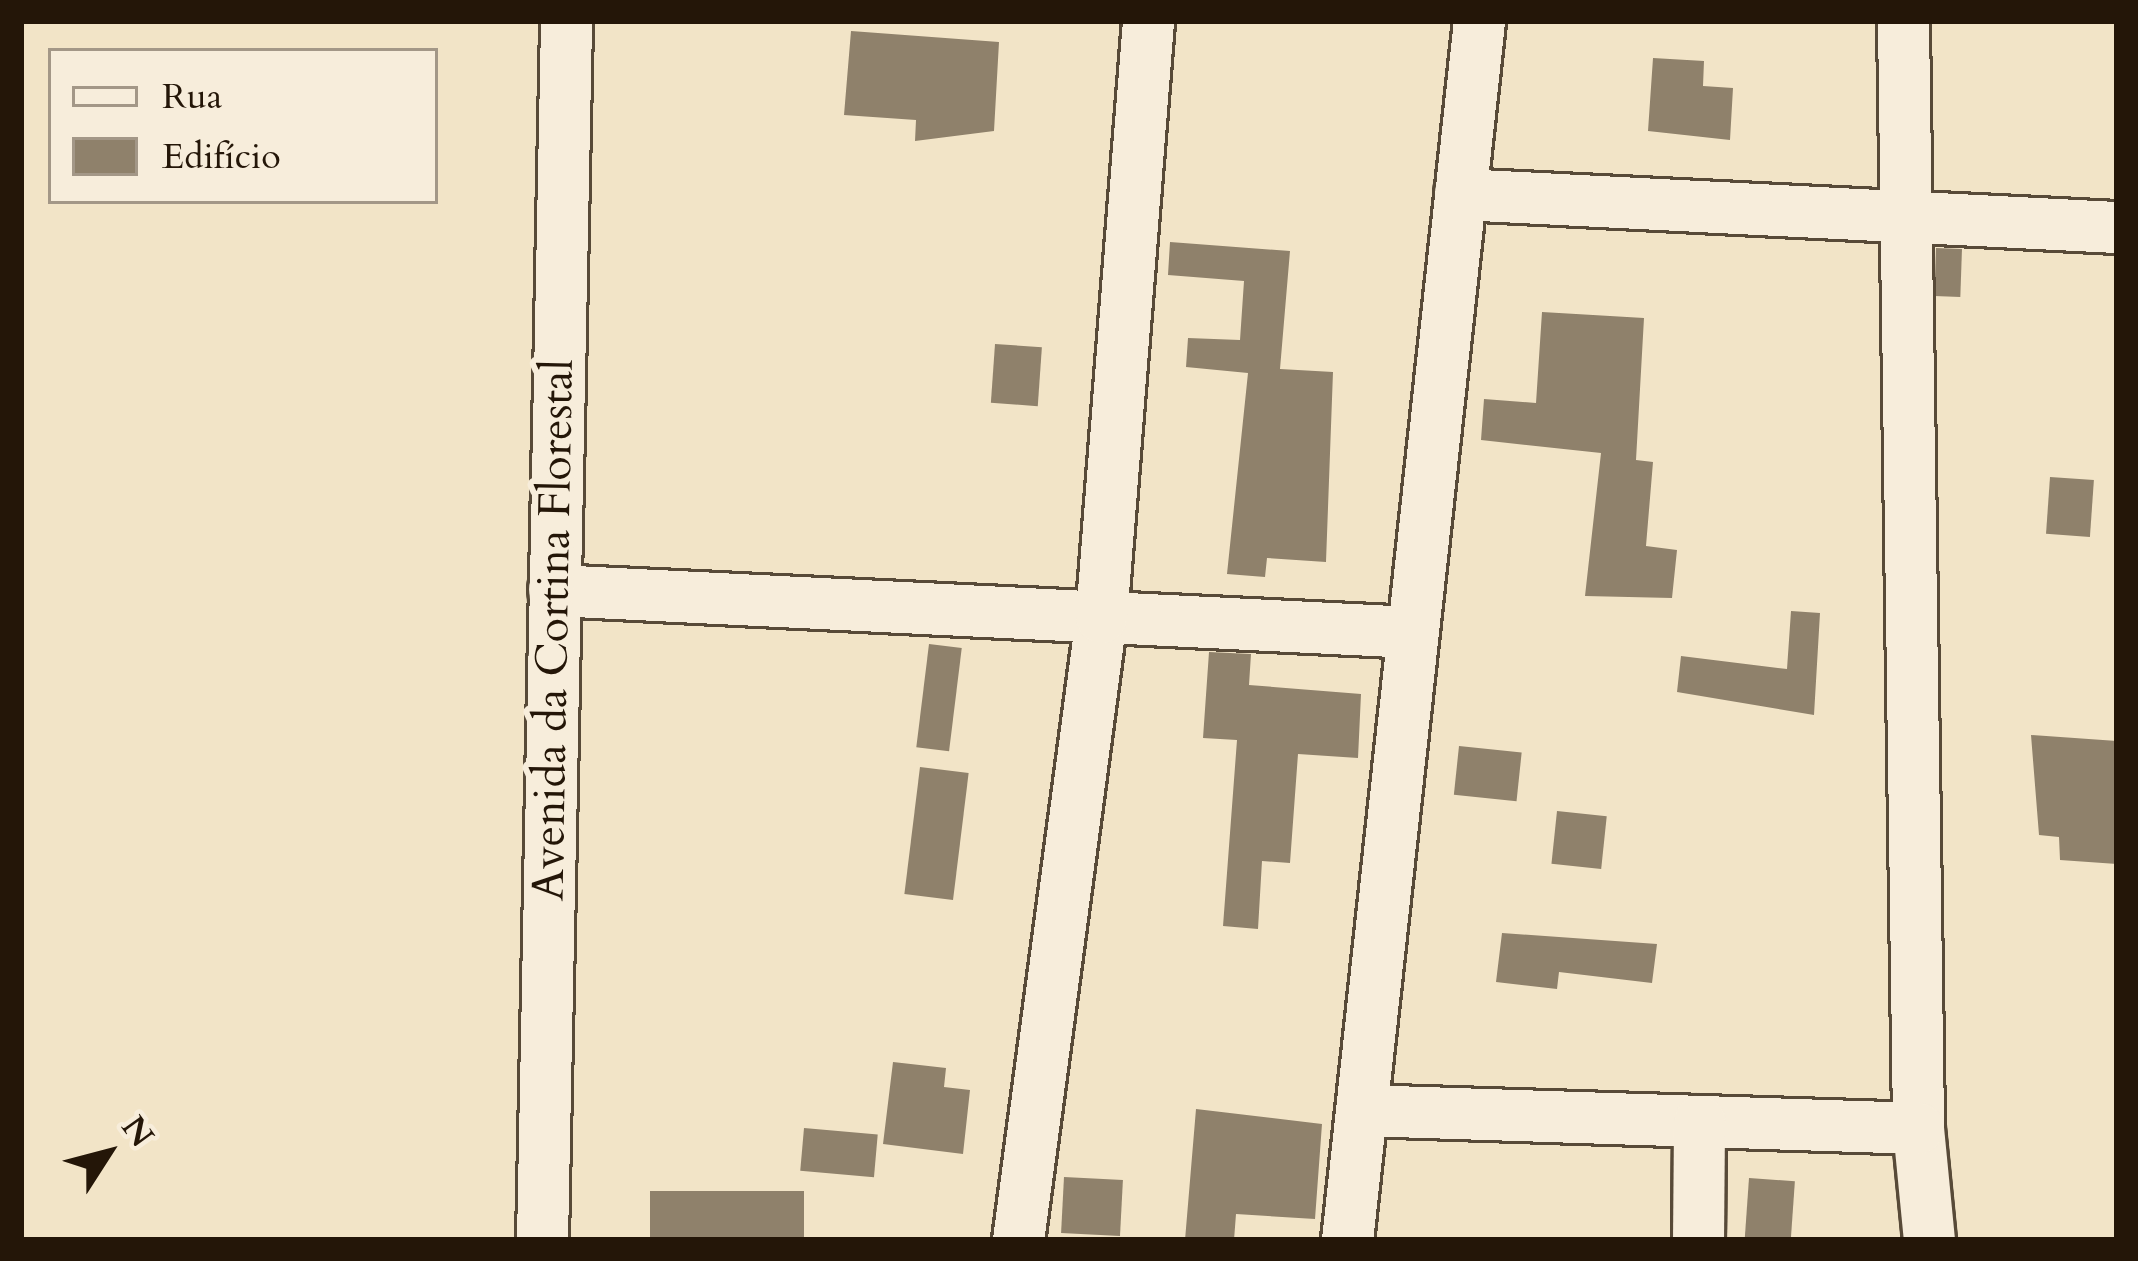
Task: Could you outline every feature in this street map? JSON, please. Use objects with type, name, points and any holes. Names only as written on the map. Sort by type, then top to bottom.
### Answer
[{"type":"street","name":"Avenida da Cortina Florestal","points":[[542,1240],[566,21]]},
{"type":"street","points":[[1018,1240],[1101,617],[1148,21]]},
{"type":"street","points":[[1347,1240],[1479,21]]},
{"type":"street","points":[[1903,21],[1901,209],[1918,1128],[1929,1240]]},
{"type":"street","points":[[1460,194],[1901,209],[2117,227]]},
{"type":"street","points":[[554,590],[1412,632]]},
{"type":"street","points":[[1361,1110],[1918,1128]]},
{"type":"street","points":[[1697,1240],[1699,1121]]},
{"type":"building","points":[[851,31],[999,42],[994,131],[915,141],[916,120],[844,115]]},
{"type":"building","points":[[1653,58],[1704,61],[1703,86],[1733,88],[1730,140],[1648,131]]},
{"type":"building","points":[[1170,242],[1290,251],[1280,369],[1333,372],[1326,562],[1267,558],[1265,577],[1227,574],[1248,373],[1186,367],[1188,338],[1240,340],[1244,281],[1168,275]]},
{"type":"building","points":[[1936,248],[1962,249],[1960,297],[1934,296]]},
{"type":"building","points":[[1542,312],[1644,318],[1636,460],[1653,462],[1646,546],[1677,550],[1672,598],[1585,596],[1601,453],[1481,440],[1484,399],[1536,403]]},
{"type":"building","points":[[995,344],[1042,347],[1038,406],[991,403]]},
{"type":"building","points":[[2050,477],[2094,480],[2090,537],[2046,534]]},
{"type":"building","points":[[1791,611],[1820,613],[1814,715],[1677,692],[1681,656],[1787,669]]},
{"type":"building","points":[[929,644],[962,648],[949,751],[916,747]]},
{"type":"building","points":[[1209,652],[1251,654],[1249,685],[1361,694],[1358,758],[1298,754],[1290,863],[1262,861],[1258,929],[1223,926],[1237,740],[1203,738]]},
{"type":"building","points":[[2031,735],[2117,741],[2117,864],[2060,860],[2059,837],[2039,835]]},
{"type":"building","points":[[1459,746],[1522,753],[1517,801],[1454,795]]},
{"type":"building","points":[[920,767],[969,773],[953,900],[904,894]]},
{"type":"building","points":[[1557,811],[1607,816],[1601,869],[1551,864]]},
{"type":"building","points":[[1502,933],[1657,944],[1652,983],[1559,972],[1557,989],[1496,982]]},
{"type":"building","points":[[893,1062],[946,1068],[944,1087],[970,1090],[963,1154],[883,1144]]},
{"type":"building","points":[[1196,1109],[1322,1124],[1315,1219],[1236,1214],[1234,1240],[1185,1240]]},
{"type":"building","points":[[804,1128],[878,1134],[874,1177],[800,1171]]},
{"type":"building","points":[[1064,1177],[1123,1180],[1120,1236],[1061,1233]]},
{"type":"building","points":[[1749,1178],[1795,1181],[1791,1240],[1745,1240]]},
{"type":"building","points":[[650,1191],[804,1191],[804,1240],[650,1240]]}]
